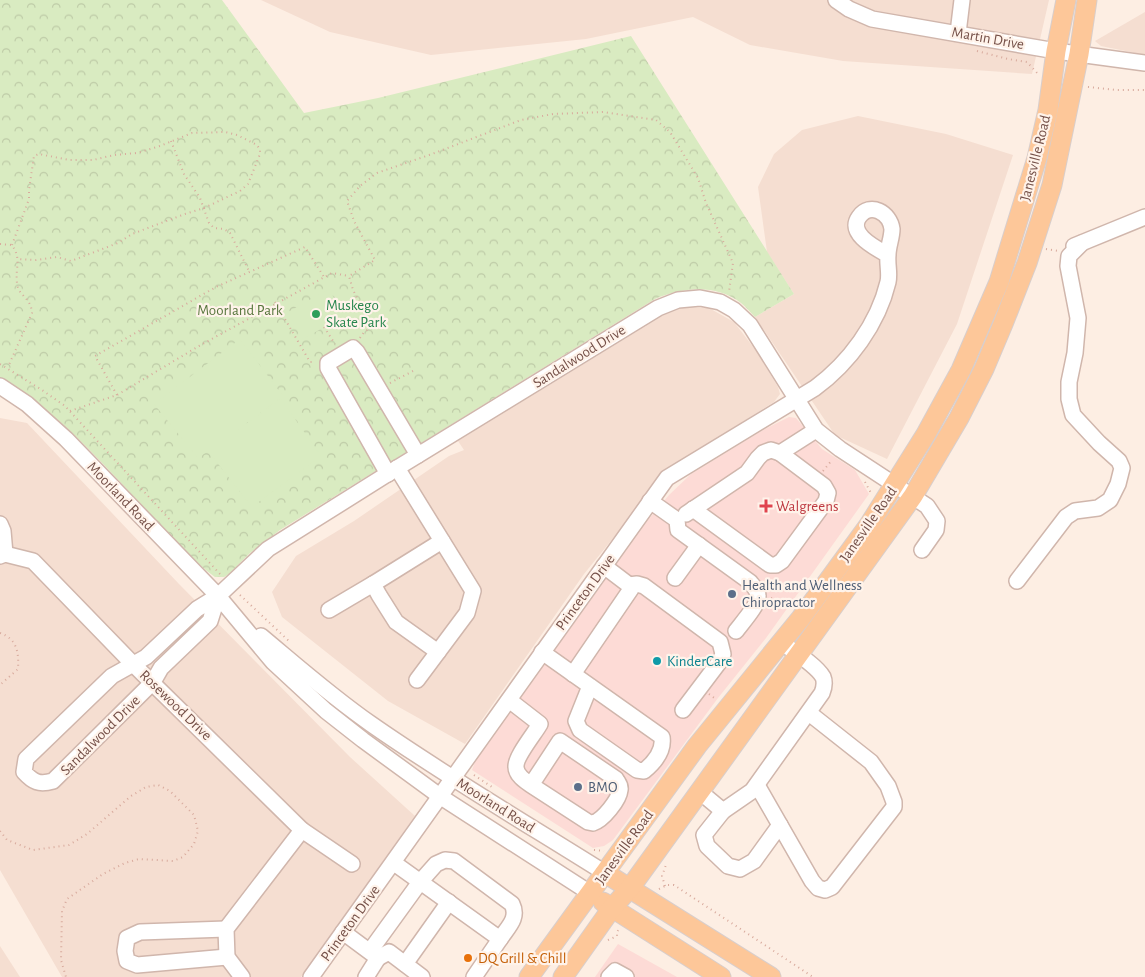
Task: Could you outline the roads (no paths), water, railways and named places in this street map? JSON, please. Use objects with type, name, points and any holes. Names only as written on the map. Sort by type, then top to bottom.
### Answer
[{"type":"main road","name":"Janesville Road","points":[[529,977],[697,746],[782,643],[864,532],[926,434],[961,370],[999,282],[1037,158],[1048,110],[1056,51],[1066,0]]},
{"type":"main road","name":"Janesville Road","points":[[563,977],[612,908],[630,888],[797,654],[913,496],[960,418],[984,369],[1027,263],[1052,185],[1079,54],[1087,0]]},
{"type":"main road","name":"Moorland Road","points":[[605,872],[771,977]]},
{"type":"main road","name":"Moorland Road","points":[[590,893],[721,977]]},
{"type":"street","name":"Martin Drive","points":[[836,0],[872,18],[1056,51],[1145,63]]},
{"type":"street","points":[[958,33],[962,0]]},
{"type":"street","points":[[1061,252],[1145,217]]},
{"type":"street","points":[[1017,581],[1066,517],[1075,511],[1098,508],[1110,500],[1118,484],[1122,468],[1119,461],[1073,415],[1069,399],[1069,382],[1075,353],[1078,318],[1068,266],[1069,256],[1082,243]]},
{"type":"street","name":"Princeton Drive","points":[[311,977],[668,478],[826,380],[860,342],[873,320],[888,283],[888,255]]},
{"type":"street","name":"Sandalwood Drive","points":[[218,596],[210,622],[161,668],[153,682],[53,781],[42,784],[32,780],[24,772],[26,759],[112,676],[132,663],[146,657],[197,609],[218,596],[268,549],[658,308],[678,300],[700,298],[720,302],[734,310],[750,325],[816,430],[840,449],[927,506],[937,521],[936,530],[922,550]]},
{"type":"street","points":[[417,680],[467,613],[473,591],[442,541],[392,471],[328,368],[340,355],[357,352],[418,455]]},
{"type":"street","name":"Moorland Road","points":[[0,386],[27,404],[66,439],[218,596],[273,662],[326,711],[441,797],[590,893]]},
{"type":"street","points":[[780,453],[816,430]]},
{"type":"street","points":[[677,520],[693,509],[747,472],[763,453],[770,450],[780,453],[824,486],[828,493],[826,501],[782,561],[776,565],[770,565],[693,509]]},
{"type":"street","points":[[650,501],[677,520],[678,530],[756,588],[758,597],[756,604],[736,631]]},
{"type":"street","points":[[0,524],[3,530],[2,555]]},
{"type":"street","points":[[329,610],[442,541]]},
{"type":"street","points":[[675,578],[699,545]]},
{"type":"street","name":"Rosewood Drive","points":[[2,555],[33,561],[132,663],[302,830],[352,864]]},
{"type":"street","points":[[604,566],[629,585],[644,586],[720,642],[723,654],[720,661],[683,710]]},
{"type":"street","points":[[373,584],[396,622],[438,652]]},
{"type":"street","points":[[573,674],[627,596],[631,589],[629,585]]},
{"type":"street","name":"Moorland Road","points":[[234,614],[335,698],[370,724],[453,779],[605,872]]},
{"type":"street","points":[[780,825],[754,861],[740,869],[728,866],[707,846],[704,835],[723,811],[752,791],[757,785],[809,713],[825,687],[824,678],[782,643]]},
{"type":"street","points":[[542,652],[573,674],[590,686],[662,737],[663,744],[661,750],[650,766],[644,771],[637,770],[580,730],[576,721],[590,686]]},
{"type":"street","points":[[509,700],[540,724],[552,729],[560,741],[616,779],[620,785],[620,791],[604,817],[593,823],[588,822],[524,780],[516,767],[518,760],[540,724]]},
{"type":"street","points":[[757,785],[812,881],[818,888],[825,890],[836,884],[894,807],[894,802],[888,786],[871,762],[809,713]]},
{"type":"street","points":[[531,785],[560,741]]},
{"type":"street","points":[[699,791],[723,811]]},
{"type":"street","points":[[242,977],[227,957],[226,930],[302,830]]},
{"type":"street","points":[[367,977],[374,955],[420,882],[436,864],[445,860],[454,861],[512,904],[515,910],[515,917],[474,977]]},
{"type":"street","points":[[394,862],[500,939]]},
{"type":"street","points":[[405,964],[449,902]]},
{"type":"street","points":[[226,930],[140,932],[126,938],[125,951],[127,961],[137,965],[227,957]]},
{"type":"street","points":[[343,932],[374,955],[389,952],[422,977]]},
{"type":"street","points":[[609,977],[616,971],[626,977]]},
{"type":"place","name":"Muskego Skate Park","points":[[316,314]]},
{"type":"place","name":"Walgreens","points":[[766,506]]},
{"type":"place","name":"Health and Wellness Chiropractor","points":[[732,594]]},
{"type":"place","name":"KinderCare","points":[[657,661]]},
{"type":"place","name":"BMO","points":[[578,787]]},
{"type":"place","name":"DQ Grill & Chill","points":[[468,958]]},
{"type":"park label","name":"Moorland Park","points":[[240,310]]}]
